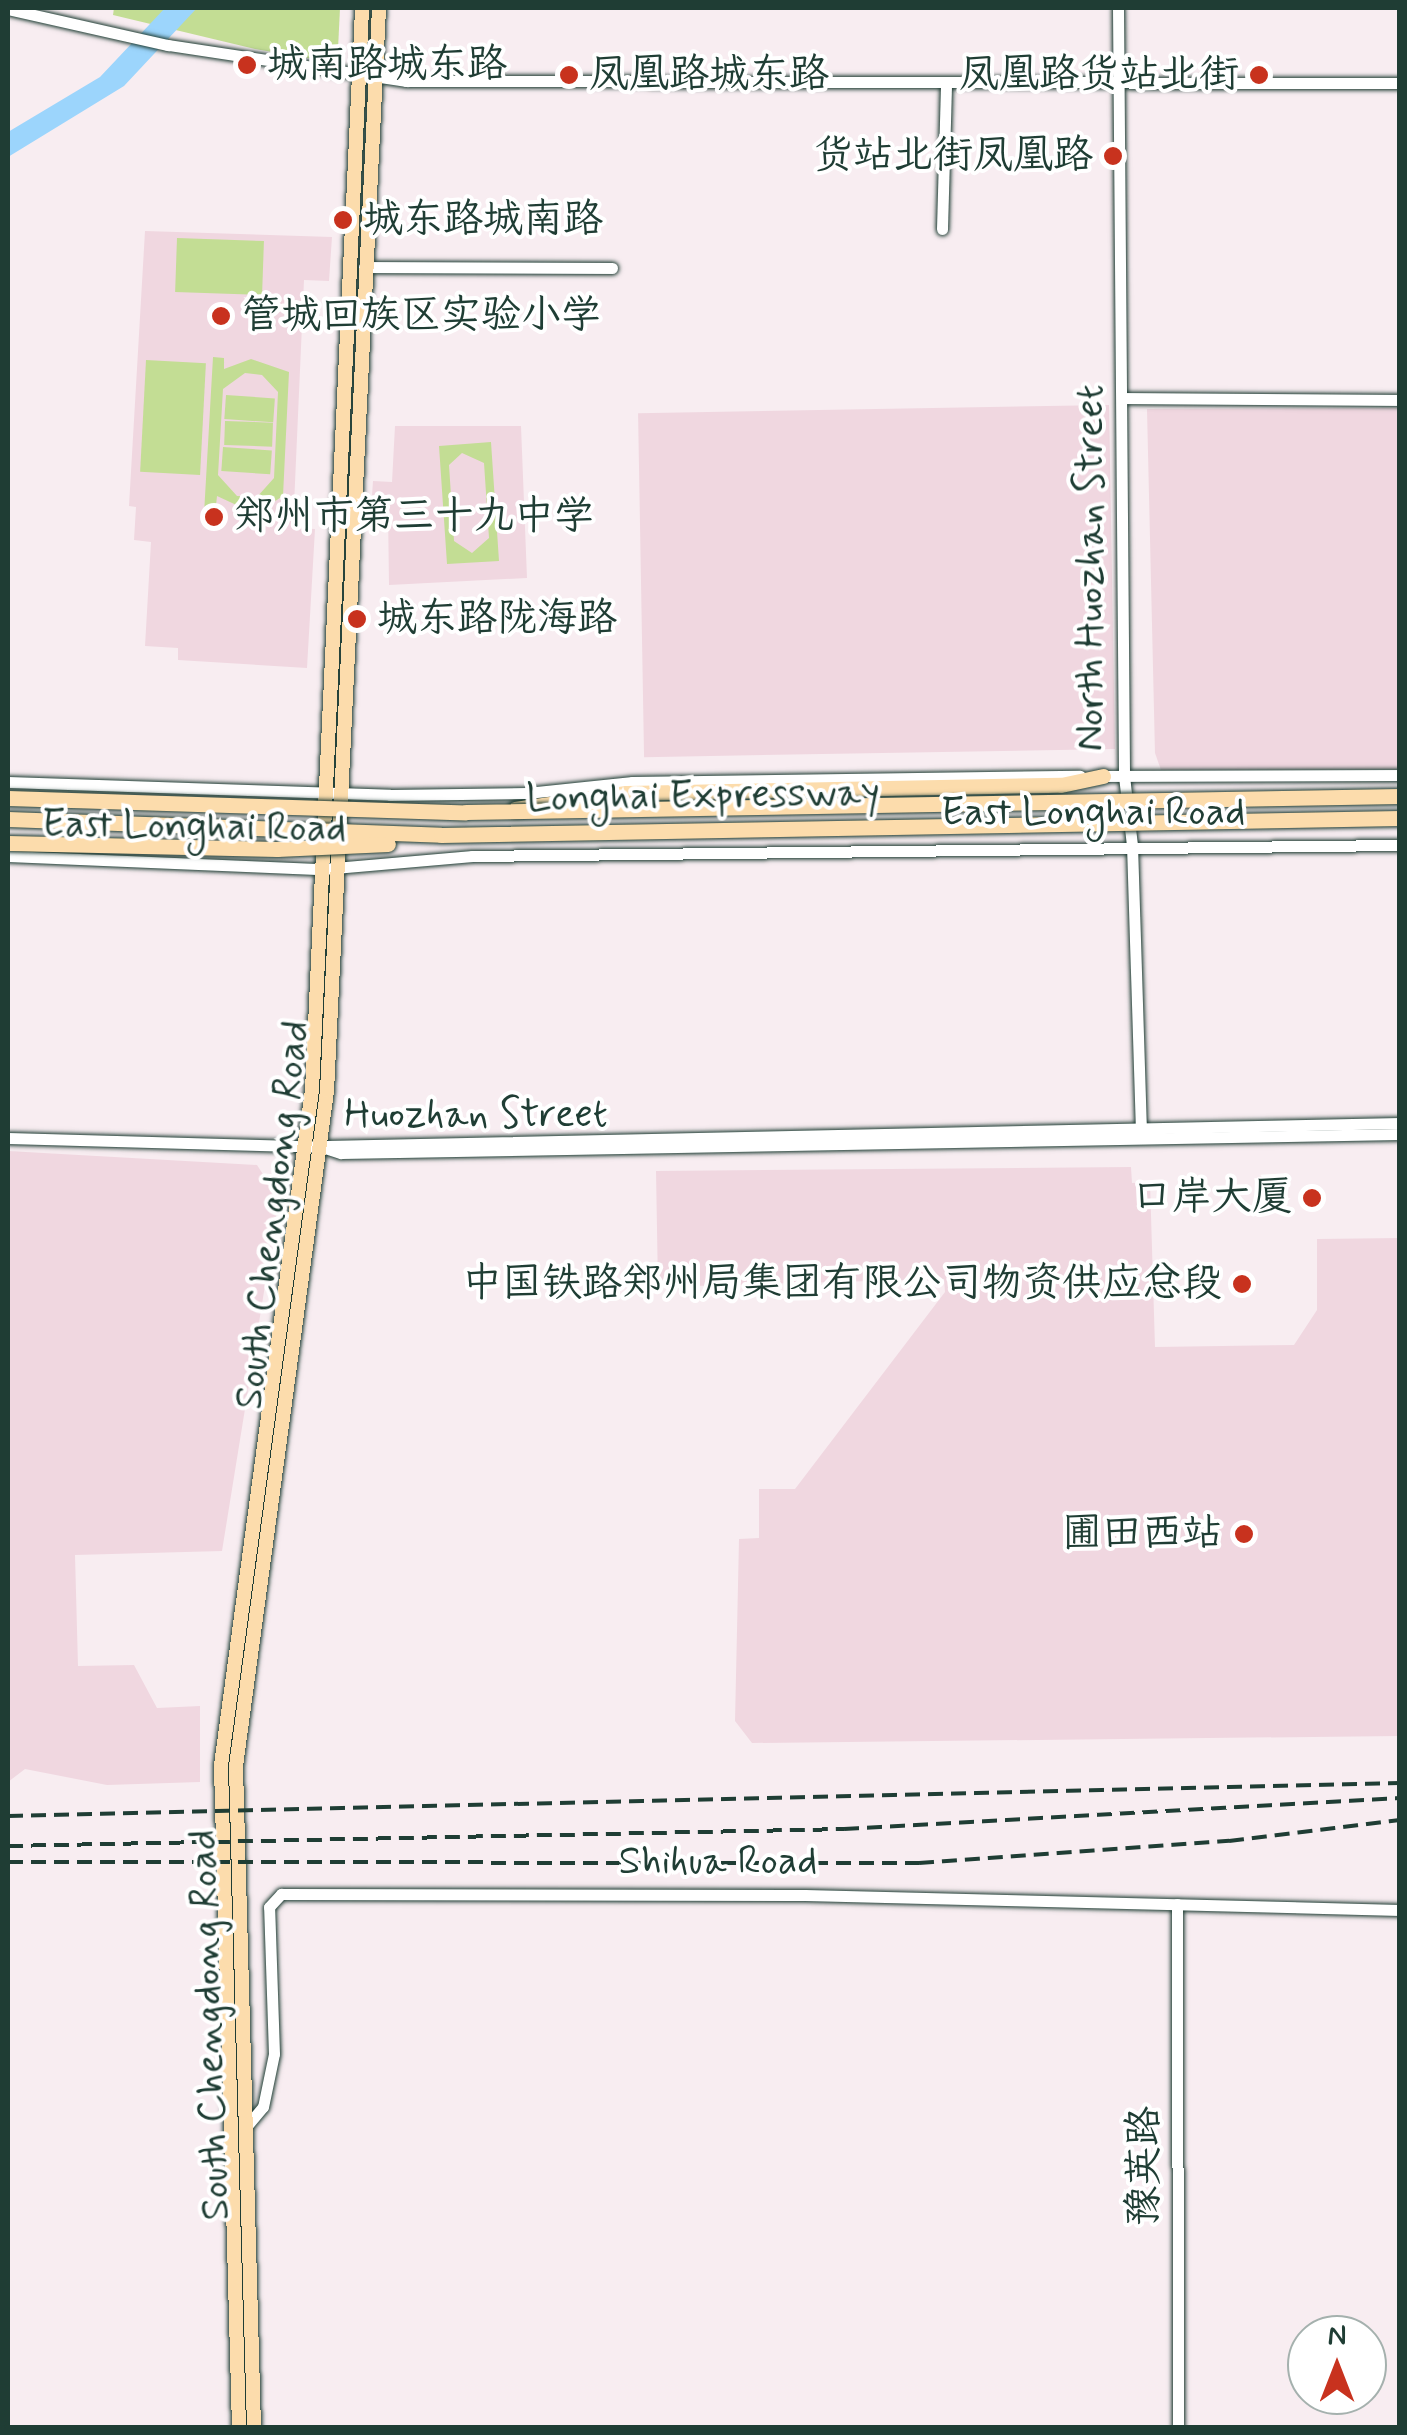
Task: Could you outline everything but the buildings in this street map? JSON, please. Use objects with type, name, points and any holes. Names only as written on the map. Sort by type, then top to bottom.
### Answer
[{"type":"highway","points":[[509,811],[544,800],[626,793],[1061,786],[1103,776]]},
{"type":"highway","name":"Longhai Expressway","points":[[8,798],[509,811],[1400,796]]},
{"type":"highway","name":"Longhai Expressway","points":[[8,819],[372,834],[1400,820]]},
{"type":"highway","points":[[8,843],[277,849],[440,843],[524,832]]},
{"type":"main road","name":"South Chengdong Road","points":[[254,2428],[236,1766],[314,1147],[330,868],[340,794],[364,267],[367,77],[362,8]]},
{"type":"main road","name":"South Chengdong Road","points":[[330,868],[324,794],[367,77],[379,8]]},
{"type":"main road","name":"South Chengdong Road","points":[[239,2428],[221,1766],[314,1147]]},
{"type":"street","name":"North Huozhan Street","points":[[1118,8],[1124,776],[1132,845],[1141,1128]]},
{"type":"street","points":[[8,9],[168,45],[367,77],[1400,84]]},
{"type":"street","points":[[942,229],[946,82]]},
{"type":"street","points":[[364,267],[612,268]]},
{"type":"street","points":[[1124,398],[1400,400]]},
{"type":"street","name":"East Longhai Road","points":[[8,782],[340,794],[527,793],[632,782],[1400,775]]},
{"type":"street","name":"East Longhai Road","points":[[8,856],[330,868],[472,856],[1132,845],[1400,845]]},
{"type":"street","name":"Huozhan Street","points":[[314,1147],[1400,1123]]},
{"type":"street","name":"Huozhan Street","points":[[314,1147],[341,1153],[1400,1134]]},
{"type":"street","points":[[8,1138],[314,1147]]},
{"type":"street","name":"Shihua Road","points":[[246,2127],[263,2107],[274,2054],[270,1907],[281,1894],[805,1894],[1400,1910]]},
{"type":"street","name":"豫英路","points":[[1177,1904],[1178,2428]]},
{"type":"shaded area","name":"郑州市第三十九中学","points":[[145,231],[332,237],[329,281],[304,280],[293,528],[315,529],[307,668],[178,660],[178,648],[145,646],[151,542],[134,540],[136,507],[129,506]]},
{"type":"shaded area","points":[[1109,405],[1115,749],[644,757],[638,413]]},
{"type":"shaded area","points":[[1399,408],[1399,769],[1161,770],[1155,753],[1147,409]]},
{"type":"shaded area","points":[[395,426],[521,426],[527,578],[389,585],[388,511],[371,510],[373,481],[392,482]]},
{"type":"shaded area","points":[[8,1151],[257,1165],[279,1199],[222,1551],[75,1555],[78,1666],[134,1665],[157,1708],[200,1706],[200,1782],[107,1785],[25,1769],[8,1782]]},
{"type":"shaded area","points":[[1131,1167],[1132,1183],[1150,1182],[1155,1347],[1294,1345],[1317,1310],[1317,1239],[1399,1238],[1399,1736],[752,1743],[735,1721],[739,1539],[759,1538],[759,1489],[795,1489],[945,1292],[944,1279],[658,1287],[656,1171]]},
{"type":"green space","points":[[114,8],[340,8],[338,49],[319,60],[255,49],[113,15]]},
{"type":"green space","points":[[177,238],[264,241],[262,295],[175,292]]},
{"type":"green space","points":[[213,357],[224,358],[224,369],[251,359],[289,372],[283,496],[269,505],[245,509],[217,496],[215,515],[204,514]],"holes":[[[245,373],[262,375],[278,392],[274,478],[257,497],[237,496],[218,475],[223,389]]]},
{"type":"green space","points":[[146,360],[206,363],[200,475],[140,472]]},
{"type":"green space","points":[[226,395],[275,398],[273,422],[224,419]]},
{"type":"green space","points":[[225,421],[273,423],[272,447],[224,445]]},
{"type":"green space","points":[[491,442],[499,561],[447,564],[439,446]],"holes":[[[462,453],[484,463],[489,538],[472,553],[454,541],[449,465]]]},
{"type":"green space","points":[[223,447],[272,450],[270,474],[221,471]]},
{"type":"water","points":[[165,8],[197,8],[124,86],[8,157],[8,132],[100,77]]},
{"type":"railway","points":[[8,1816],[1400,1783]]},
{"type":"railway","points":[[8,1846],[844,1829],[1400,1798]]},
{"type":"railway","points":[[8,1862],[919,1863],[1229,1841],[1400,1820]]},
{"type":"place","name":"城南路城东路","points":[[247,65]]},
{"type":"place","name":"凤凰路城东路","points":[[569,75]]},
{"type":"place","name":"凤凰路货站北街","points":[[1259,75]]},
{"type":"place","name":"货站北街凤凰路","points":[[1113,156]]},
{"type":"place","name":"城东路城南路","points":[[343,220]]},
{"type":"place","name":"管城回族区实验小学","points":[[221,316]]},
{"type":"place","name":"郑州市第三十九中学","points":[[214,517]]},
{"type":"place","name":"城东路陇海路","points":[[357,619]]},
{"type":"place","name":"口岸大厦","points":[[1312,1198]]},
{"type":"place","name":"中国铁路郑州局集团有限公司物资供应总段","points":[[1242,1284]]},
{"type":"place","name":"圃田西站","points":[[1244,1534]]}]
